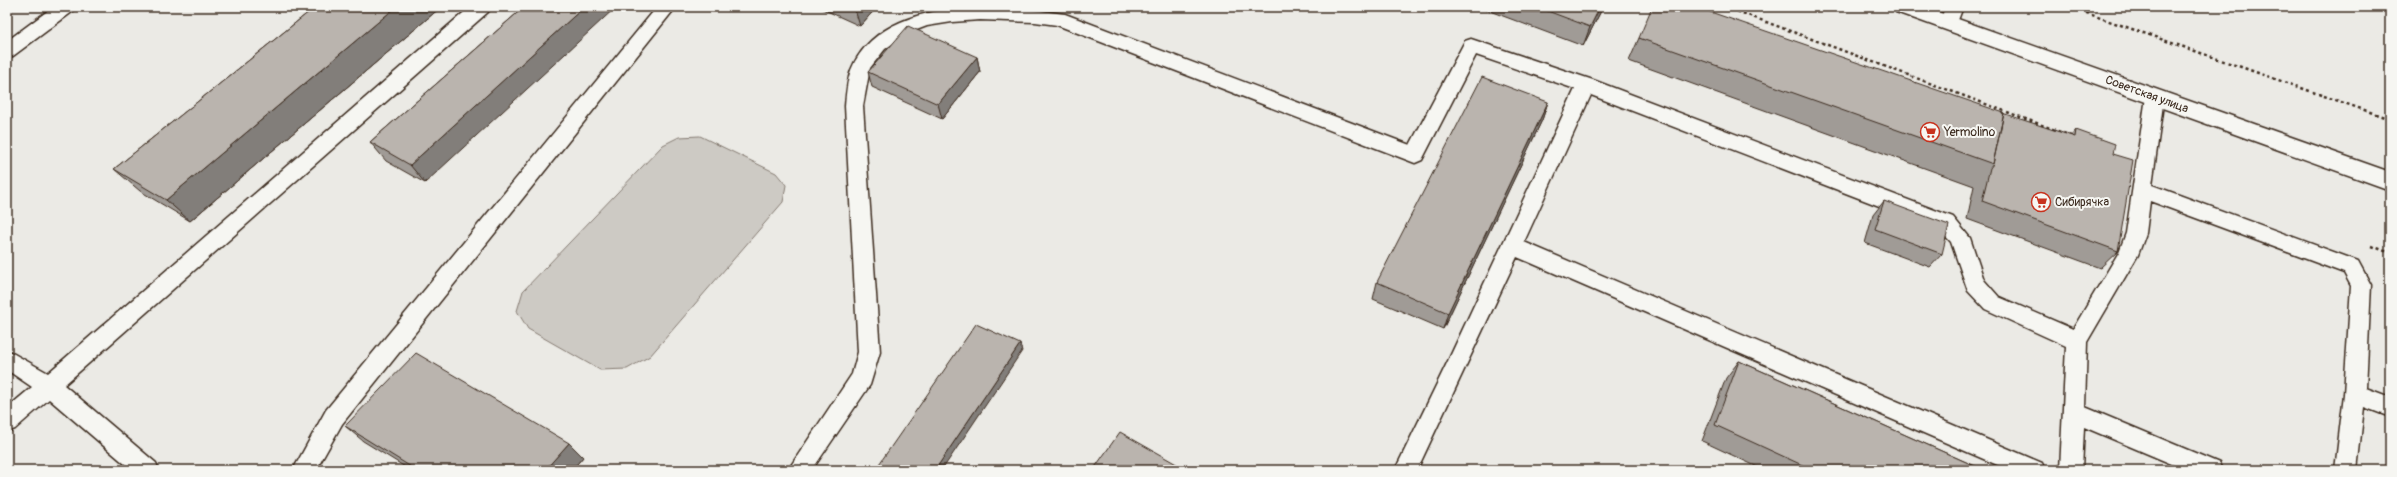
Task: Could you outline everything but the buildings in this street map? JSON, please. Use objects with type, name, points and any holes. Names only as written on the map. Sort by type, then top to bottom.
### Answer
[{"type":"main road","name":"Советская улица","points":[[1903,7],[1952,15],[2155,97],[2390,181]]},
{"type":"lane","points":[[11,42],[66,7]]},
{"type":"lane","points":[[7,422],[482,7]]},
{"type":"lane","points":[[304,470],[334,417],[666,7]]},
{"type":"lane","points":[[799,470],[862,378],[869,352],[854,106],[858,79],[864,64],[880,44],[897,31],[943,16],[1006,12],[1059,18],[1415,156],[1472,46],[1586,85],[1946,223],[1960,238],[1975,285],[1992,303],[2077,341]]},
{"type":"lane","points":[[1406,470],[1513,246],[1586,85]]},
{"type":"lane","points":[[2071,470],[2075,413],[2077,341],[2128,255],[2136,233],[2144,190],[2155,97]]},
{"type":"lane","points":[[2144,190],[2351,267],[2361,285],[2355,394],[2346,470]]},
{"type":"lane","points":[[1513,246],[2034,470]]},
{"type":"lane","points":[[7,359],[48,385],[148,470]]},
{"type":"lane","points":[[2355,394],[2390,407]]},
{"type":"lane","points":[[2075,413],[2211,470]]},
{"type":"path","points":[[1728,7],[2079,139]]},
{"type":"path","points":[[2069,7],[2390,119]]},
{"type":"path","points":[[2368,245],[2390,253]]},
{"type":"shaded area","points":[[700,136],[776,173],[786,185],[783,202],[650,356],[627,369],[600,370],[528,329],[517,311],[523,291],[663,145],[679,137]]},
{"type":"place","name":"Yermolino","points":[[1930,132]]},
{"type":"place","name":"Сибирячка","points":[[2041,202]]}]
